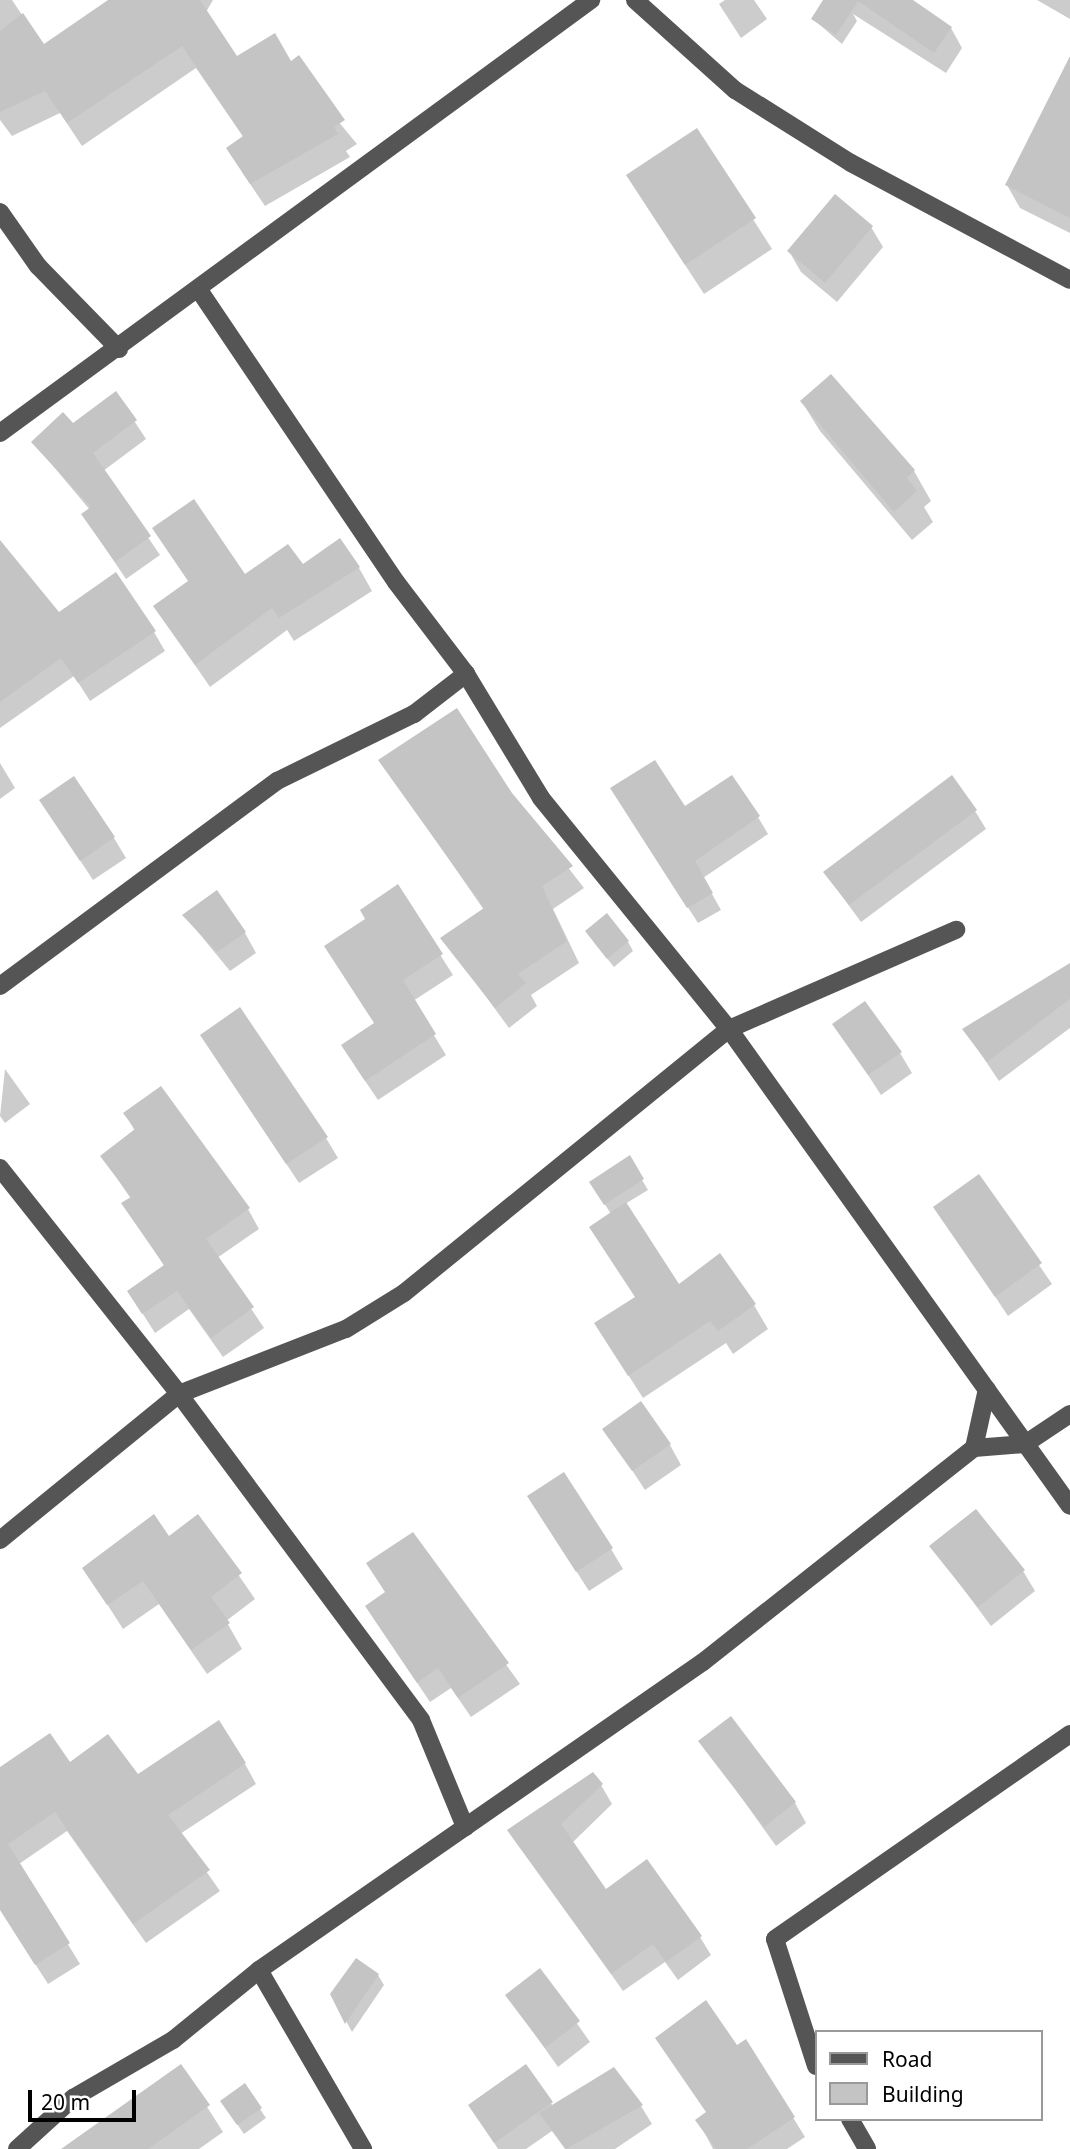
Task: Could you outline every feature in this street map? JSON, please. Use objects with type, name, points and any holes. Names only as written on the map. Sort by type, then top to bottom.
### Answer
[{"type":"street","points":[[0,433],[200,290],[591,0]]},
{"type":"street","points":[[635,0],[735,90],[851,163],[1070,280]]},
{"type":"street","points":[[0,212],[38,266],[119,348]]},
{"type":"street","points":[[200,290],[396,582],[466,674],[541,798],[729,1029],[1070,1506]]},
{"type":"street","points":[[0,986],[277,781],[414,714],[466,674]]},
{"type":"street","points":[[0,1540],[179,1394],[346,1329],[404,1293],[729,1029],[956,930]]},
{"type":"street","points":[[0,1168],[179,1394],[421,1720],[465,1827]]},
{"type":"street","points":[[974,1448],[987,1389]]},
{"type":"street","points":[[17,2149],[73,2098],[173,2040],[259,1970],[703,1662],[974,1448],[1025,1444],[1070,1414]]},
{"type":"street","points":[[814,2060],[775,1939],[1070,1734]]},
{"type":"street","points":[[259,1970],[363,2149]]},
{"type":"street","points":[[851,2121],[867,2149]]},
{"type":"building","points":[[108,0],[200,0],[237,56],[275,33],[291,61],[299,55],[345,120],[334,127],[338,134],[250,184],[226,148],[243,136],[182,46],[67,123],[45,91],[0,112],[0,31],[23,13],[44,44]]},
{"type":"building","points":[[823,0],[913,0],[952,27],[934,53],[858,1],[836,35],[811,19]]},
{"type":"building","points":[[1070,56],[1070,218],[1005,185]]},
{"type":"building","points":[[697,128],[756,218],[685,265],[626,175]]},
{"type":"building","points":[[835,194],[873,226],[825,283],[787,251]]},
{"type":"building","points":[[831,374],[915,470],[907,478],[917,491],[894,512],[800,401]]},
{"type":"building","points":[[116,391],[137,420],[93,453],[151,536],[115,562],[81,514],[91,507],[31,442],[63,412],[73,423]]},
{"type":"building","points":[[194,499],[245,574],[288,544],[303,564],[340,538],[360,567],[279,618],[272,608],[195,665],[153,606],[188,581],[152,528]]},
{"type":"building","points":[[0,540],[59,612],[116,572],[156,631],[78,683],[61,658],[0,702]]},
{"type":"building","points":[[457,708],[512,793],[573,866],[542,886],[567,941],[518,974],[526,983],[495,1008],[440,938],[484,908],[378,760]]},
{"type":"building","points":[[655,760],[685,806],[732,775],[760,816],[695,861],[713,893],[687,908],[610,788]]},
{"type":"building","points":[[952,775],[977,810],[849,905],[823,872]]},
{"type":"building","points":[[74,776],[115,837],[80,861],[39,800]]},
{"type":"building","points":[[398,884],[443,954],[403,980],[436,1034],[365,1081],[341,1045],[374,1023],[324,946],[365,919],[360,910]]},
{"type":"building","points":[[217,890],[246,932],[217,952],[182,915]]},
{"type":"building","points":[[607,913],[629,941],[607,959],[585,931]]},
{"type":"building","points":[[1070,963],[1070,999],[987,1062],[962,1029]]},
{"type":"building","points":[[865,1001],[902,1052],[868,1075],[832,1024]]},
{"type":"building","points":[[240,1007],[328,1137],[286,1164],[200,1035]]},
{"type":"building","points":[[161,1086],[250,1208],[206,1239],[254,1307],[211,1338],[177,1291],[142,1314],[127,1291],[164,1265],[121,1203],[131,1197],[100,1156],[135,1129],[123,1113]]},
{"type":"building","points":[[630,1155],[644,1179],[604,1205],[589,1182]]},
{"type":"building","points":[[979,1174],[1042,1263],[995,1297],[933,1207]]},
{"type":"building","points":[[626,1202],[679,1284],[720,1253],[756,1304],[718,1331],[710,1321],[628,1376],[594,1323],[635,1297],[589,1227]]},
{"type":"building","points":[[641,1401],[671,1444],[632,1471],[602,1429]]},
{"type":"building","points":[[564,1472],[613,1548],[576,1572],[527,1496]]},
{"type":"building","points":[[976,1509],[1025,1570],[978,1607],[929,1546]]},
{"type":"building","points":[[154,1514],[169,1536],[198,1514],[242,1573],[211,1597],[230,1623],[191,1650],[143,1581],[107,1605],[82,1568]]},
{"type":"building","points":[[413,1532],[509,1663],[458,1698],[438,1668],[417,1683],[365,1606],[385,1592],[366,1563]]},
{"type":"building","points":[[731,1716],[796,1802],[764,1827],[698,1741]]},
{"type":"building","points":[[219,1720],[246,1763],[168,1815],[210,1870],[133,1924],[55,1812],[8,1844],[70,1943],[35,1965],[0,1910],[0,1767],[50,1733],[70,1762],[108,1734],[138,1774]]},
{"type":"building","points":[[593,1772],[603,1784],[561,1824],[606,1889],[647,1859],[702,1936],[666,1962],[653,1944],[611,1974],[507,1830]]},
{"type":"building","points":[[356,1958],[379,1974],[345,2024],[330,1994]]},
{"type":"building","points":[[540,1968],[580,2021],[545,2048],[505,1995]]},
{"type":"building","points":[[706,2000],[737,2045],[746,2039],[795,2117],[747,2149],[716,2149],[695,2120],[706,2112],[655,2038]]},
{"type":"building","points":[[181,2064],[210,2105],[148,2149],[61,2149]]},
{"type":"building","points":[[526,2064],[553,2102],[494,2143],[468,2105]]},
{"type":"building","points":[[614,2067],[643,2105],[566,2149],[539,2113]]},
{"type":"building","points":[[245,2083],[262,2108],[237,2125],[220,2101]]}]
